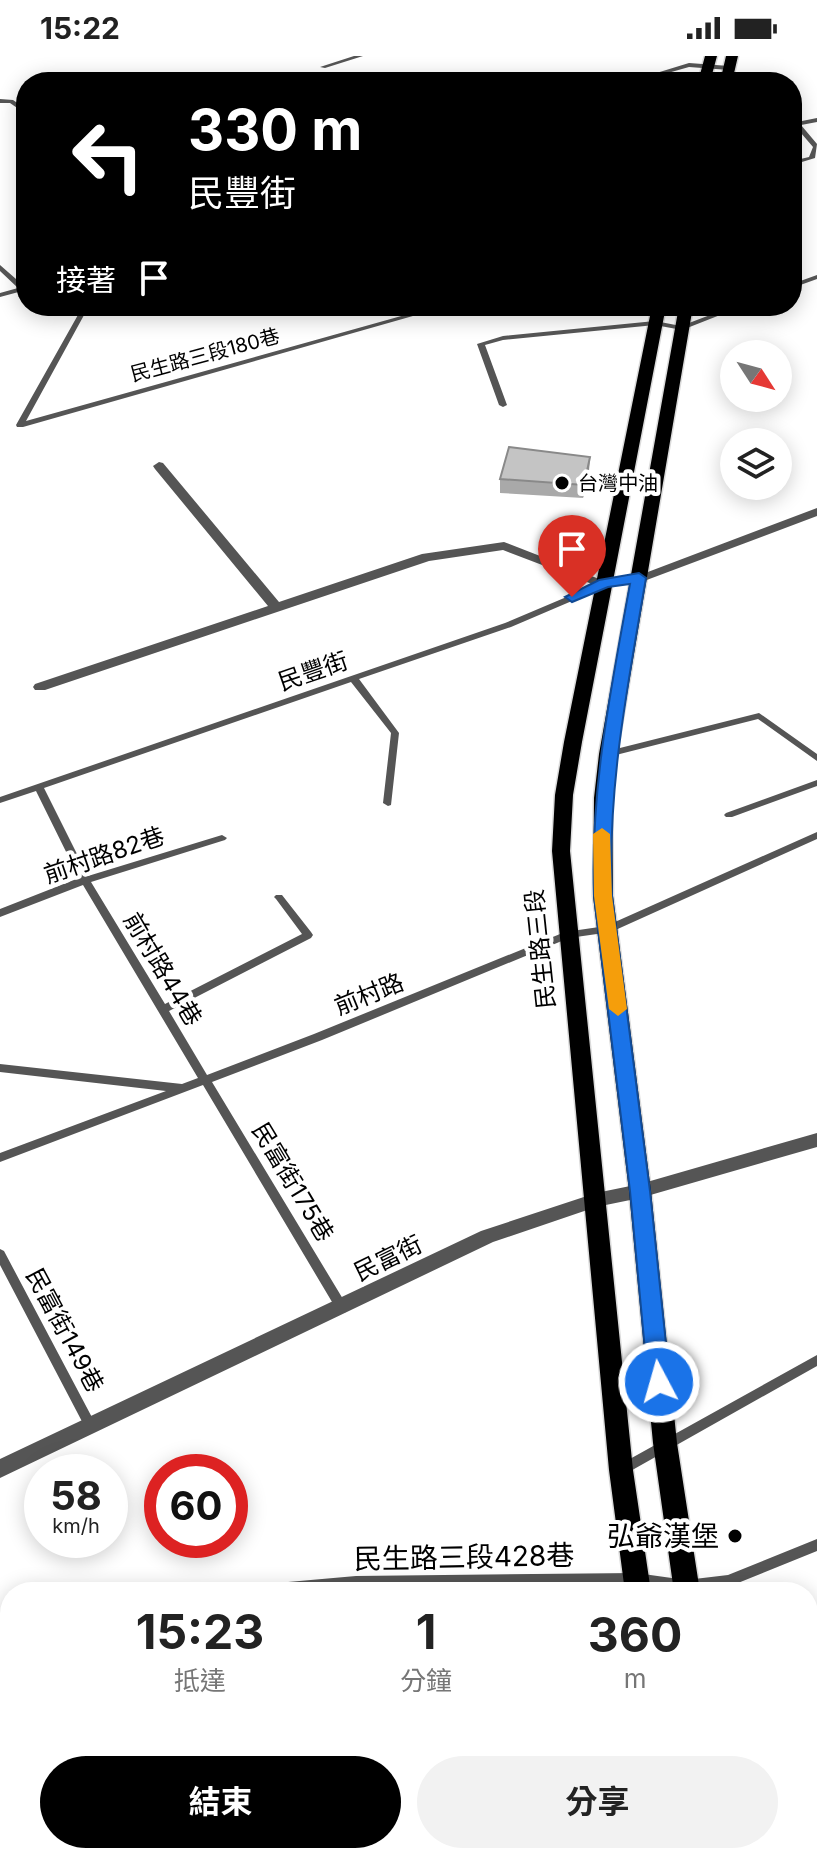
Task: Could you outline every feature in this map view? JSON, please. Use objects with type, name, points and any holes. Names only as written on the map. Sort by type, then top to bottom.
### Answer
[{"type":"main road","name":"民生路三段","points":[[637,1582],[621,1470],[561,851],[564,795],[657,316]]},
{"type":"main road","points":[[684,316],[608,754],[601,854],[665,1443],[685,1582]]},
{"type":"street","points":[[159,466],[277,608]]},
{"type":"street","points":[[639,578],[817,512]]},
{"type":"street","points":[[40,687],[427,557],[504,546],[605,584]]},
{"type":"street","name":"民富街","points":[[0,1469],[487,1236],[596,1200],[640,1191],[817,1140]]},
{"type":"lane","points":[[323,67],[360,56]]},
{"type":"lane","points":[[665,72],[689,65],[730,62]]},
{"type":"lane","points":[[802,132],[816,147],[812,158],[802,160]]},
{"type":"lane","points":[[0,267],[16,281]]},
{"type":"lane","name":"民生路三段180巷","points":[[80,316],[20,425],[409,316]]},
{"type":"lane","points":[[503,405],[481,344],[644,316]]},
{"type":"lane","points":[[661,316],[682,328],[714,316]]},
{"type":"lane","name":"民豐街","points":[[0,800],[508,625],[605,584],[639,578]]},
{"type":"lane","points":[[353,678],[395,733],[388,803]]},
{"type":"lane","points":[[608,754],[759,716],[817,758]]},
{"type":"lane","points":[[729,815],[817,783]]},
{"type":"lane","name":"前村路44巷","points":[[39,787],[85,880],[206,1080]]},
{"type":"lane","name":"前村路","points":[[0,1158],[206,1080],[568,935],[608,929],[817,835]]},
{"type":"lane","name":"前村路82巷","points":[[0,913],[85,880],[222,838]]},
{"type":"lane","points":[[164,1009],[308,935],[279,897]]},
{"type":"lane","name":"前村路","points":[[0,1068],[183,1088]]},
{"type":"lane","name":"民富街175巷","points":[[206,1080],[342,1308]]},
{"type":"lane","name":"民富街149巷","points":[[0,1254],[91,1427]]},
{"type":"lane","points":[[621,1470],[817,1360]]},
{"type":"lane","name":"民生路三段428巷","points":[[723,1582],[817,1545]]},
{"type":"building","points":[[509,447],[590,457],[584,485],[500,479]]},
{"type":"slow traffic","points":[[602,834],[603,896],[618,1009]]},
{"type":"place","name":"台灣中油","points":[[562,483]]},
{"type":"place","name":"弘爺漢堡","points":[[735,1536]]},
{"type":"route","points":[[572,597],[605,584],[639,578],[608,754],[601,854],[603,896],[640,1191],[659,1382]]}]
